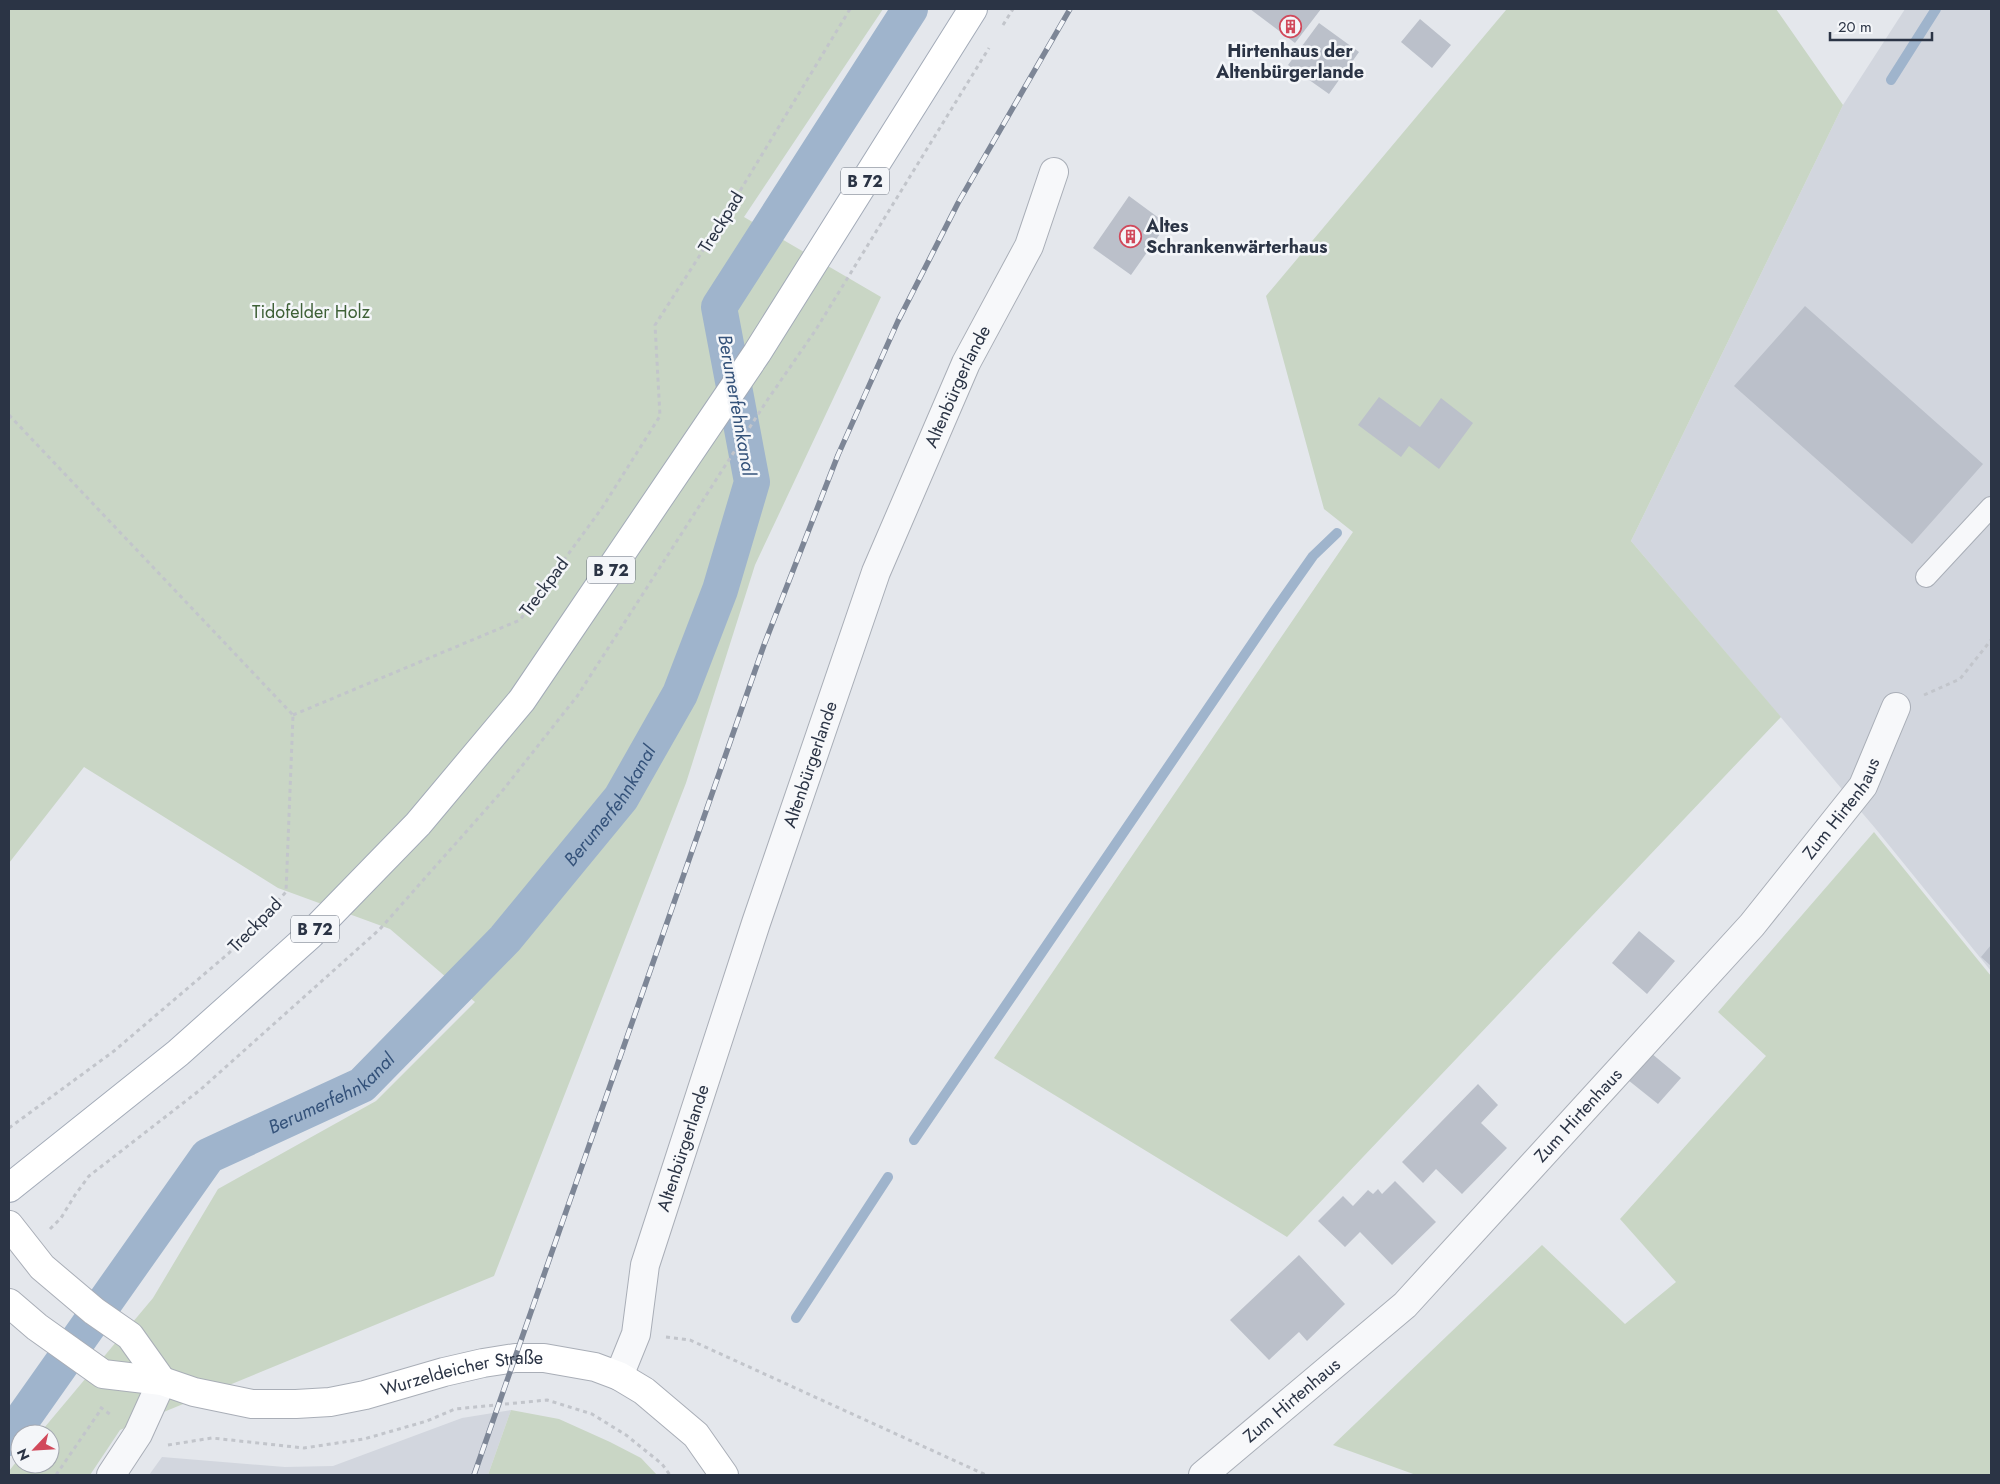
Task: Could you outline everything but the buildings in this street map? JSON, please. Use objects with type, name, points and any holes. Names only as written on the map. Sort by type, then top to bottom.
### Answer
[{"type":"main road","name":"B 72","points":[[9,1188],[178,1053],[310,935],[418,824],[522,700],[757,353],[973,9]]},
{"type":"main road","points":[[9,1225],[42,1268],[64,1288],[130,1336],[162,1381]]},
{"type":"main road","name":"Wurzeldeicher Straße","points":[[9,1303],[37,1327],[103,1374],[162,1381],[194,1392],[252,1404],[330,1402],[365,1395],[444,1372],[515,1358],[544,1358],[595,1367],[619,1376],[644,1391],[696,1436],[724,1475]]},
{"type":"street","name":"Altenbürgerlande","points":[[619,1376],[636,1334],[646,1265],[756,923],[876,572],[966,362],[1029,246],[1054,172]]},
{"type":"street","name":"Zum Hirtenhaus","points":[[1203,1475],[1405,1305],[1745,932],[1863,786],[1896,707]]},
{"type":"street","points":[[111,1475],[138,1434],[162,1381]]},
{"type":"lane","points":[[1926,577],[1991,507]]},
{"type":"path","name":"Treckpad","points":[[9,1128],[114,1051],[228,953],[286,892],[293,715],[520,620],[602,508],[660,416],[655,325],[720,224],[850,9]]},
{"type":"path","points":[[1000,30],[1013,9]]},
{"type":"path","points":[[700,506],[766,402],[815,331],[991,45]]},
{"type":"path","points":[[9,415],[293,715]]},
{"type":"path","points":[[1896,707],[1960,679],[1991,640]]},
{"type":"path","points":[[636,1334],[690,1340],[986,1475]]},
{"type":"path","points":[[56,1475],[102,1408],[138,1434],[161,1446],[212,1438],[304,1448],[364,1439],[427,1421],[455,1409],[547,1400],[592,1414],[612,1426],[662,1464],[670,1475]]},
{"type":"shaded area","points":[[1905,9],[1991,9],[1991,971],[1875,828],[1631,541],[1843,105]]},
{"type":"shaded area","points":[[511,1410],[488,1475],[149,1475],[162,1457],[285,1467],[333,1466],[462,1418]]},
{"type":"green space","name":"Tidofelder Holz","points":[[9,9],[883,9],[744,217],[881,297],[755,565],[686,783],[494,1276],[120,1430],[90,1475],[9,1475],[10,1470],[10,1474],[60,1474],[60,1424],[47,1424],[153,1298],[218,1189],[376,1101],[475,1002],[390,929],[278,888],[84,767],[9,863]]},
{"type":"green space","points":[[1505,9],[1776,9],[1843,105],[1631,541],[1781,717],[1287,1237],[994,1058],[1353,532],[1324,509],[1266,296]]},
{"type":"green space","points":[[1874,832],[1991,976],[1991,1475],[1416,1475],[1333,1445],[1542,1245],[1625,1324],[1676,1282],[1620,1219],[1766,1056],[1718,1012]]},
{"type":"green space","points":[[511,1410],[559,1419],[641,1458],[657,1475],[488,1475]]},
{"type":"waterway","name":"Berumerfehnkanal","points":[[9,1438],[208,1156],[362,1085],[505,939],[621,798],[680,694],[720,590],[752,482],[719,307],[910,9]]},
{"type":"waterway","points":[[1891,80],[1936,9]]},
{"type":"waterway","points":[[914,1140],[1275,610],[1313,556],[1337,533]]},
{"type":"waterway","points":[[796,1318],[888,1177]]},
{"type":"railway","points":[[474,1475],[764,645],[838,455],[898,321],[958,203],[1070,9]]},
{"type":"place","name":"Hirtenhaus der Altenbürgerlande","points":[[1290,26]]},
{"type":"place","name":"Altes Schrankenwärterhaus","points":[[1130,236]]}]
